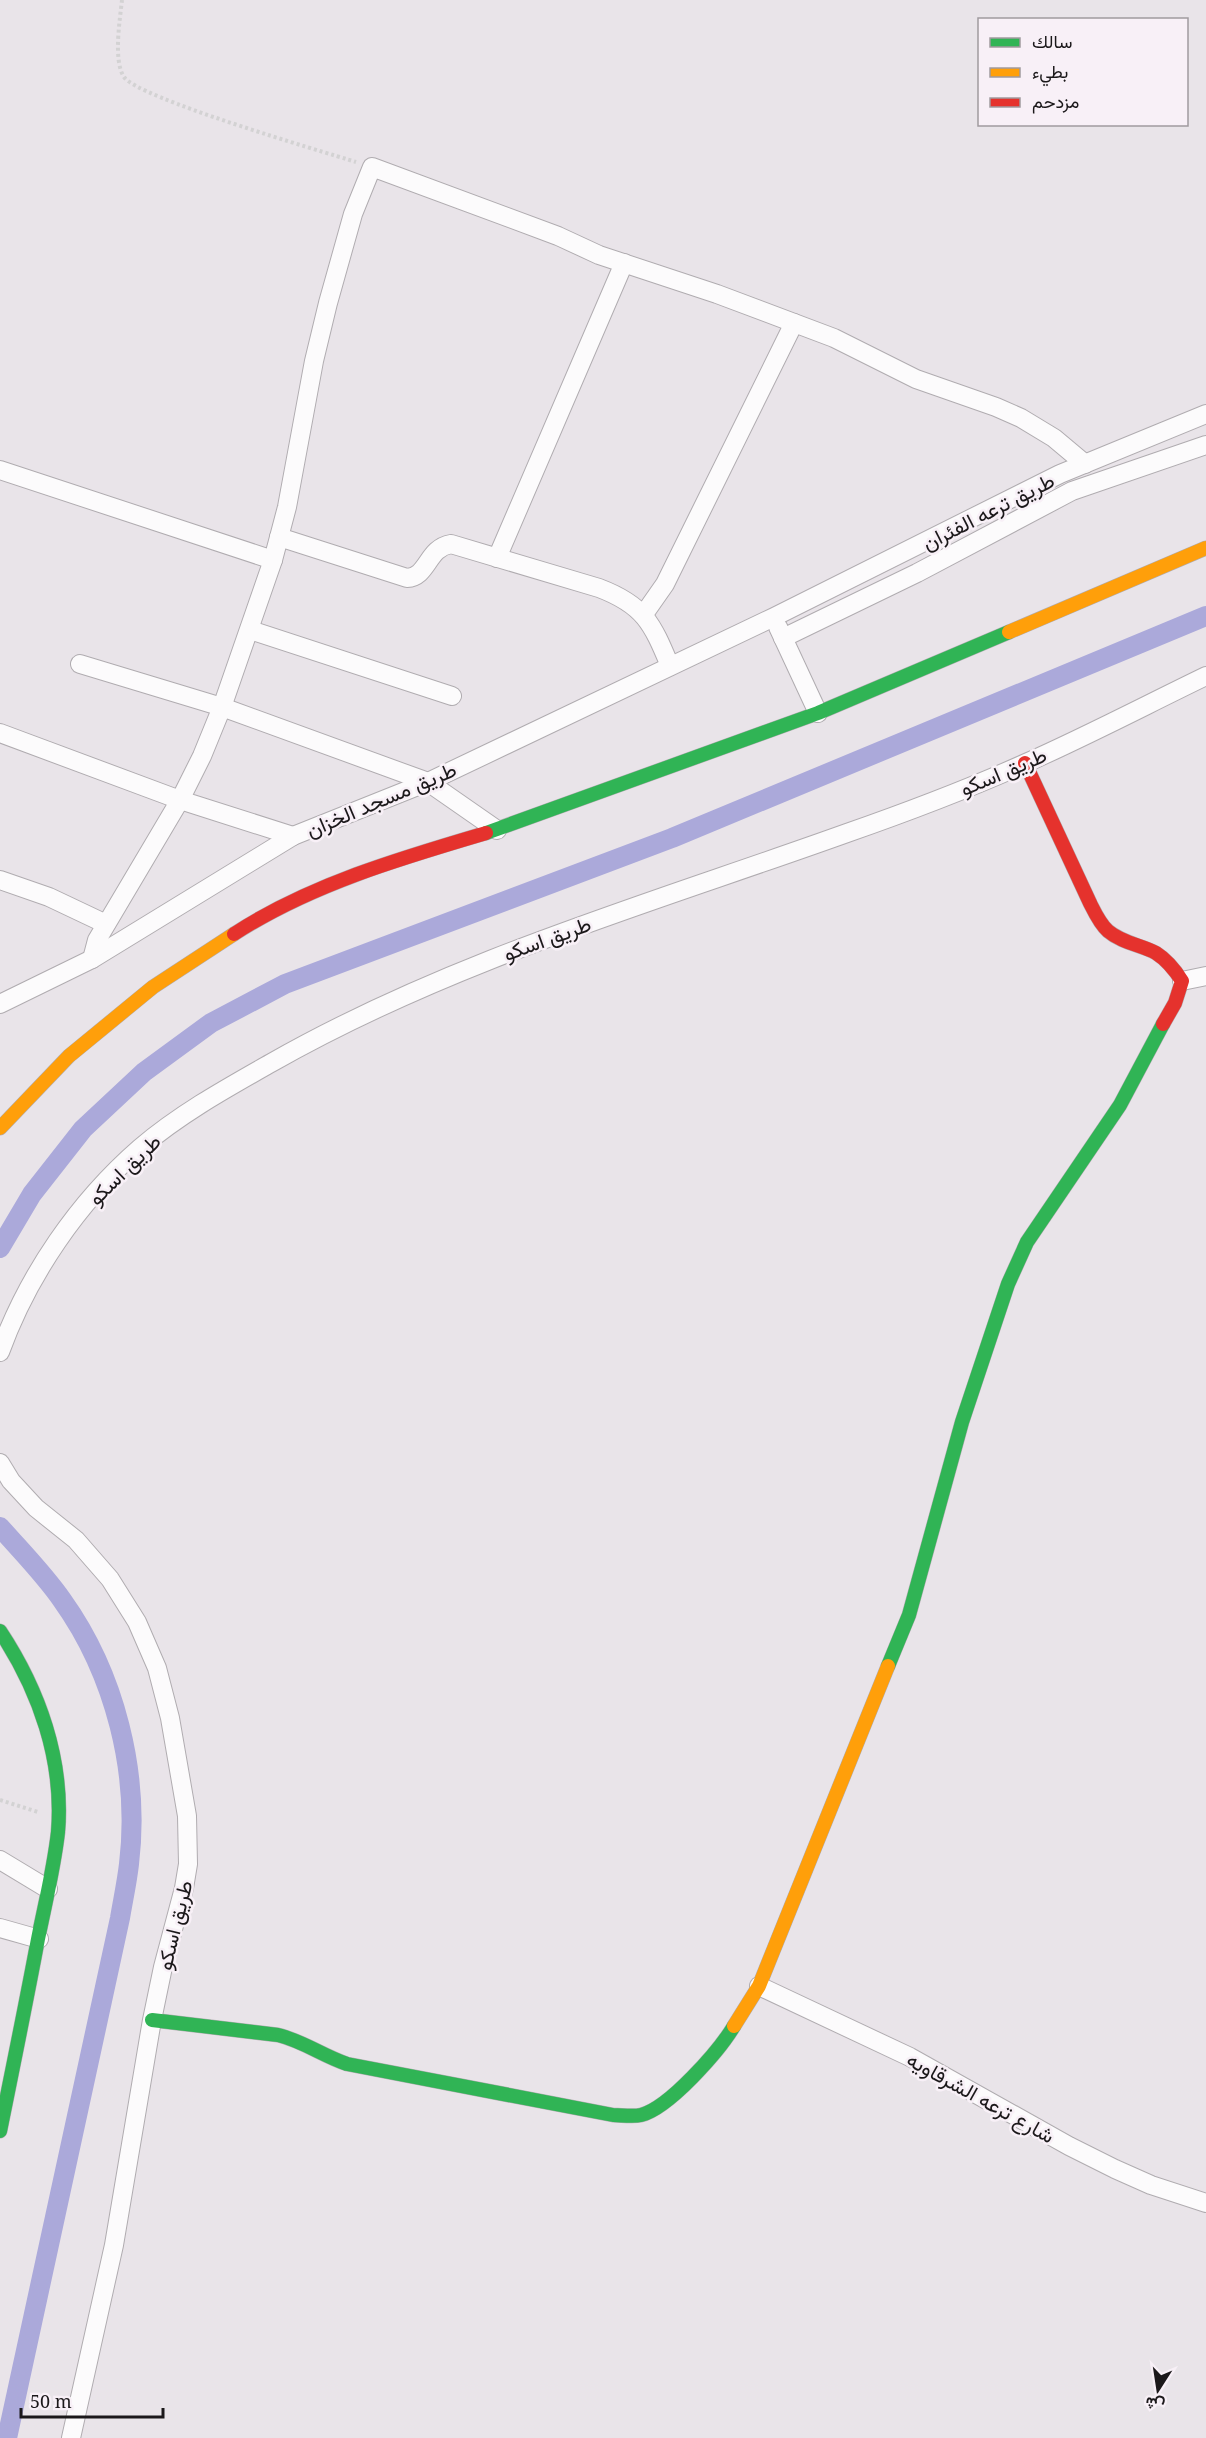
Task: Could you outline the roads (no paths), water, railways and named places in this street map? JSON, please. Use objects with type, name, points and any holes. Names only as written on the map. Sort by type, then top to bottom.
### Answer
[{"type":"street","points":[[92,959],[97,940],[180,800],[202,756],[250,630],[279,537],[328,303],[353,214],[372,167],[558,236],[598,255],[834,338],[916,379],[1021,418],[1054,438],[1085,464]]},
{"type":"street","points":[[497,558],[624,263]]},
{"type":"street","points":[[644,614],[665,584],[794,323]]},
{"type":"street","name":"طريق ترعه الفئران","points":[[774,617],[992,507],[1085,464],[1206,414]]},
{"type":"street","name":"طريق ترعه الفئران","points":[[783,638],[936,563],[1072,492],[1206,445]]},
{"type":"street","points":[[0,470],[273,560]]},
{"type":"street","points":[[279,537],[407,578],[419,574],[438,549],[444,545],[459,546],[599,588],[619,596],[644,614],[670,666]]},
{"type":"street","points":[[0,1128],[69,1056],[110,1020],[162,980],[244,927],[293,902],[393,860],[497,830],[818,713],[1206,548]]},
{"type":"street","points":[[774,617],[818,713]]},
{"type":"street","name":"طريق مسجد الخزان","points":[[0,1004],[92,959],[293,836],[428,782],[774,617]]},
{"type":"street","points":[[250,630],[452,696]]},
{"type":"street","points":[[80,664],[222,707],[428,782],[497,830]]},
{"type":"street","name":"طريق اسكو","points":[[0,1352],[16,1311],[50,1251],[91,1197],[139,1149],[193,1108],[262,1068],[374,1008],[438,980],[568,930],[850,832],[1025,763],[1206,676]]},
{"type":"street","points":[[0,733],[180,800],[293,836]]},
{"type":"street","points":[[1025,763],[1090,903],[1102,923],[1110,932],[1123,939],[1157,952],[1168,961],[1182,981]]},
{"type":"street","points":[[0,880],[49,897],[106,924]]},
{"type":"street","points":[[1182,981],[1206,976]]},
{"type":"street","points":[[152,2020],[278,2035],[298,2040],[327,2057],[347,2064],[613,2115],[641,2115],[663,2103],[688,2082],[728,2037],[759,1986],[909,1615],[962,1422],[1008,1284],[1027,1242],[1120,1105],[1175,1003],[1182,981]]},
{"type":"street","name":"طريق اسكو","points":[[0,1463],[11,1481],[36,1508],[76,1540],[110,1579],[137,1622],[157,1668],[170,1718],[183,1792],[188,1840],[184,1888],[152,2020],[114,2245],[71,2438]]},
{"type":"street","points":[[0,1631],[22,1668],[44,1723],[58,1780],[59,1818],[39,1939],[4,2092],[0,2131]]},
{"type":"street","points":[[0,1860],[48,1889]]},
{"type":"street","points":[[0,1928],[39,1939]]},
{"type":"street","name":"شارع ترعه الشرقاويه","points":[[759,1986],[910,2057],[1069,2146],[1115,2169],[1151,2185],[1206,2203]]},
{"type":"waterway","points":[[0,1248],[32,1194],[83,1129],[144,1072],[211,1023],[285,984],[672,838],[1206,616]]},
{"type":"waterway","points":[[0,1527],[55,1590],[81,1629],[109,1692],[127,1760],[131,1795],[128,1871],[120,1918],[7,2438]]}]
